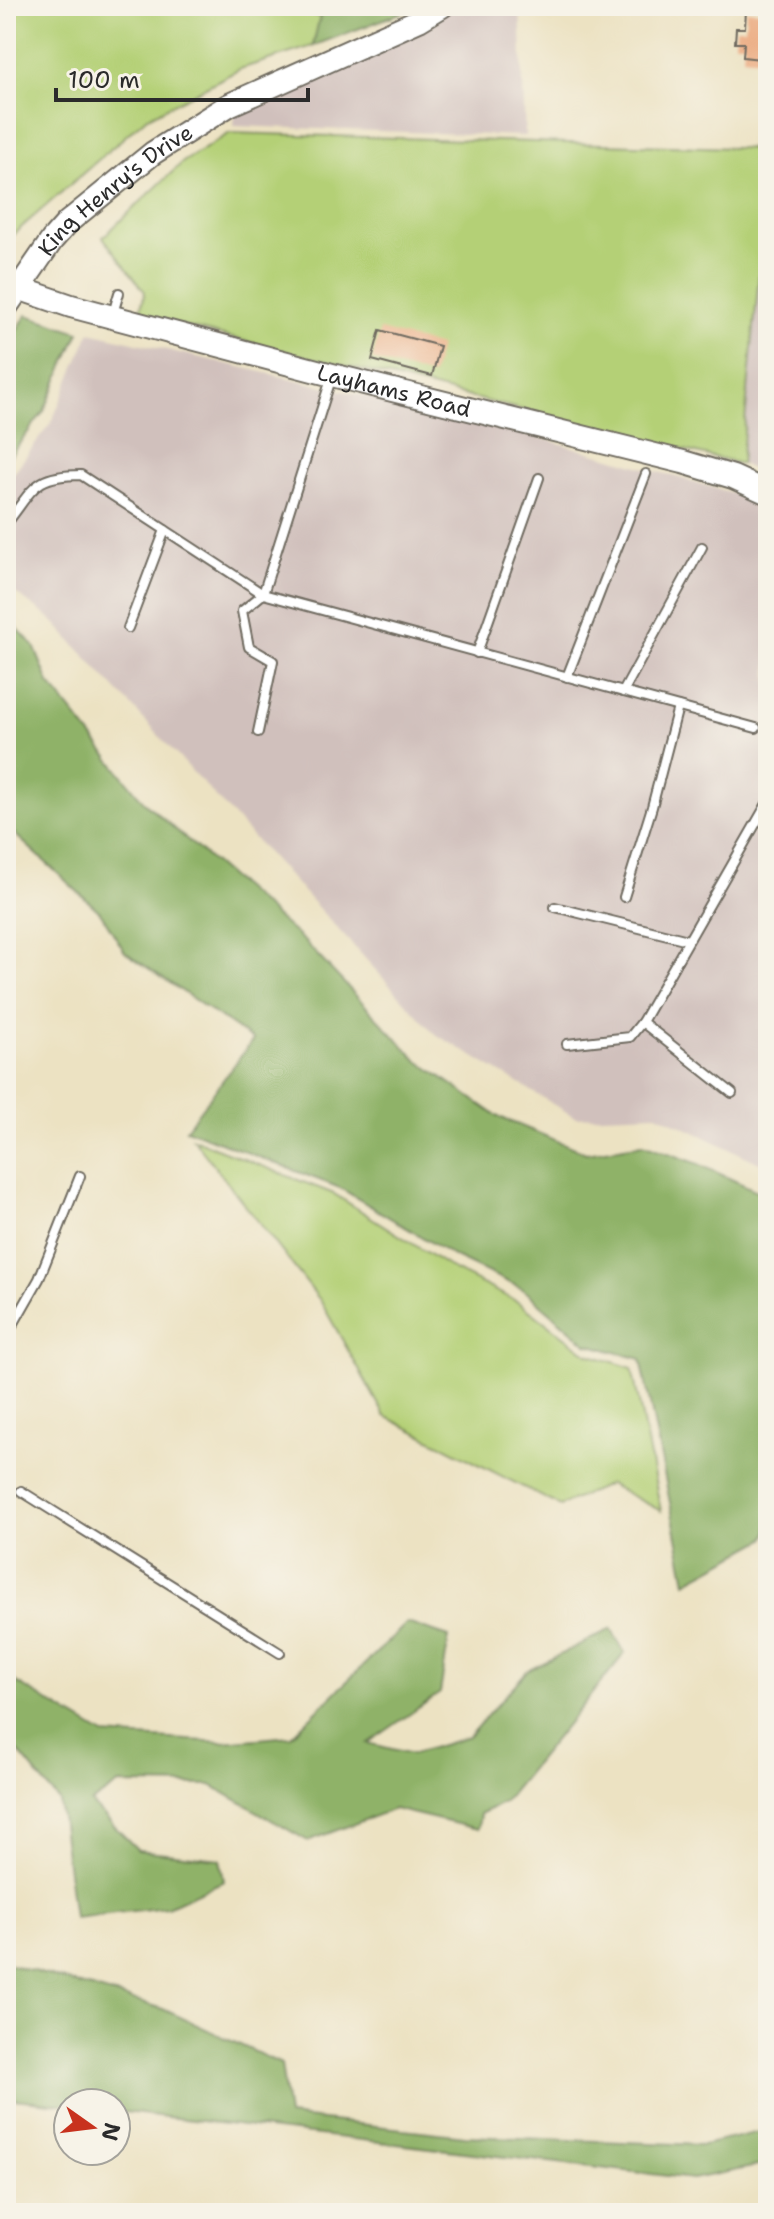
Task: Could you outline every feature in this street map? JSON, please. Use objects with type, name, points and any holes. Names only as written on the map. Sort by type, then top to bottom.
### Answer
[{"type":"street","name":"King Henry's Drive","points":[[12,298],[68,222],[153,153],[229,105],[419,20],[442,6]]},
{"type":"street","name":"Layhams Road","points":[[12,298],[112,318],[683,462],[733,477],[768,493]]},
{"type":"lane","points":[[112,318],[119,293]]},
{"type":"lane","points":[[258,732],[273,661],[249,647],[242,611],[263,594],[332,375]]},
{"type":"lane","points":[[567,677],[646,474]]},
{"type":"lane","points":[[6,524],[41,480],[57,475],[81,475],[263,594],[756,728]]},
{"type":"lane","points":[[477,653],[539,478]]},
{"type":"lane","points":[[128,628],[165,530]]},
{"type":"lane","points":[[623,692],[702,547]]},
{"type":"lane","points":[[624,897],[678,707]]},
{"type":"lane","points":[[567,1044],[630,1037],[642,1022],[768,802]]},
{"type":"lane","points":[[555,907],[688,940]]},
{"type":"lane","points":[[642,1022],[732,1093]]},
{"type":"lane","points":[[6,1337],[39,1279],[80,1176]]},
{"type":"lane","points":[[21,1491],[280,1653]]},
{"type":"shaded area","points":[[450,6],[520,6],[525,136],[234,126],[235,112]]},
{"type":"shaded area","points":[[768,179],[768,477],[741,464]]},
{"type":"shaded area","points":[[90,332],[520,432],[732,493],[768,512],[768,1167],[657,1114],[575,1117],[434,1033],[51,619],[6,586],[6,483],[51,423]]},
{"type":"green space","points":[[6,6],[241,6],[320,16],[313,46],[240,69],[146,118],[8,239]]},
{"type":"green space","points":[[241,6],[419,6],[313,46],[320,16]]},
{"type":"green space","points":[[230,133],[768,149],[768,179],[741,464],[139,315],[145,292],[103,237],[183,162]]},
{"type":"green space","points":[[27,315],[79,332],[44,411],[6,461],[6,345]]},
{"type":"green space","points":[[6,616],[34,646],[49,683],[144,802],[305,942],[417,1060],[497,1116],[586,1153],[643,1144],[696,1163],[768,1196],[768,1532],[765,1539],[686,1582],[641,1359],[587,1344],[523,1289],[457,1258],[340,1188],[186,1129],[253,1040],[125,952],[100,912],[6,826]]},
{"type":"green space","points":[[193,1139],[334,1194],[454,1270],[518,1302],[588,1354],[632,1368],[661,1511],[609,1484],[560,1506],[385,1416],[320,1300]]},
{"type":"green space","points":[[407,1623],[449,1637],[440,1693],[368,1743],[412,1754],[468,1737],[527,1671],[611,1629],[625,1653],[504,1802],[480,1814],[478,1829],[394,1809],[308,1841],[211,1785],[119,1784],[91,1803],[138,1850],[220,1859],[224,1881],[167,1907],[74,1918],[59,1801],[18,1751],[6,1744],[6,1676],[104,1735],[222,1742],[291,1736]]},
{"type":"green space","points":[[6,1963],[163,2009],[281,2064],[288,2116],[465,2136],[703,2145],[768,2130],[768,2164],[693,2179],[132,2113],[132,2087],[52,2087],[52,2103],[6,2098]]},
{"type":"building","points":[[746,10],[764,11],[760,59],[743,57],[744,43],[735,43],[736,28],[745,28]]},
{"type":"building","points":[[380,330],[440,346],[432,376],[372,360]]}]
